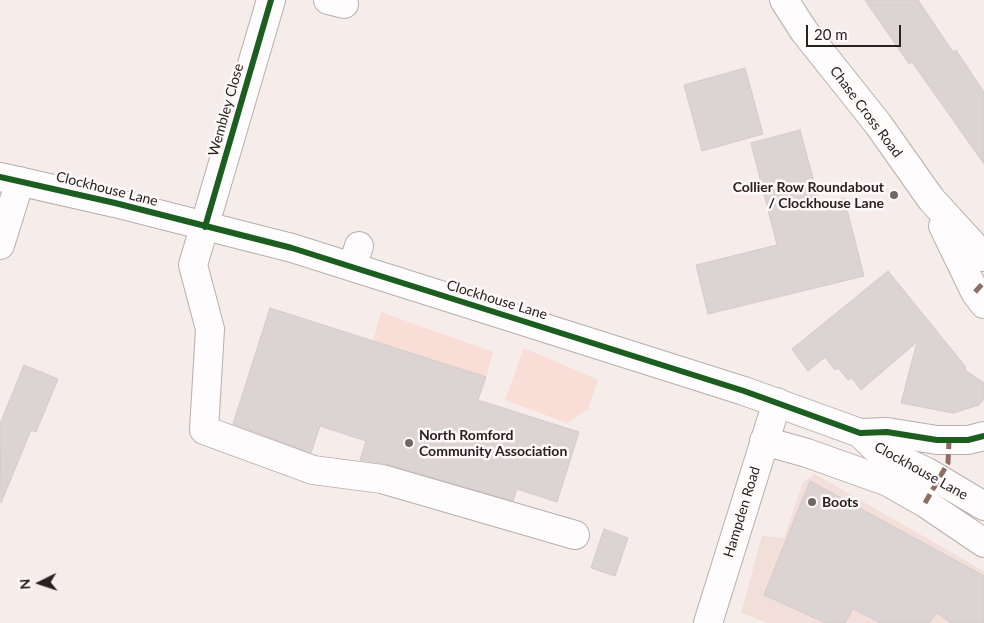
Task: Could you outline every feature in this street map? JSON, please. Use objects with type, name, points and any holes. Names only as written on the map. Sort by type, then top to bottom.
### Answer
[{"type":"street","name":"Wembley Close","points":[[271,0],[193,265],[210,329],[204,430],[313,470],[382,479],[574,535]]},
{"type":"street","name":"Chase Cross Road","points":[[784,0],[804,31],[878,124],[931,200],[984,257]]},
{"type":"street","name":"Clockhouse Lane","points":[[10,179],[115,202],[205,227],[292,248],[355,256],[777,402],[860,433],[874,446],[927,472],[984,506]]},
{"type":"street","points":[[0,245],[10,179]]},
{"type":"street","name":"Chase Cross Road","points":[[931,200],[975,292],[984,304]]},
{"type":"street","name":"Hampden Road","points":[[711,622],[777,402]]},
{"type":"street","name":"Clockhouse Lane","points":[[860,433],[887,432],[937,440],[968,440],[984,436]]},
{"type":"street","points":[[764,441],[807,453],[888,482],[925,502],[984,543]]},
{"type":"shaded area","points":[[381,312],[493,352],[486,377],[373,341]]},
{"type":"shaded area","points":[[524,348],[598,380],[588,409],[567,423],[505,400]]},
{"type":"shaded area","points":[[815,474],[984,571],[984,623],[769,623],[741,613],[762,536],[784,538],[803,482]]},
{"type":"building","points":[[865,0],[918,0],[953,52],[956,50],[984,92],[984,164],[912,62],[909,64]]},
{"type":"building","points":[[745,68],[763,134],[702,151],[684,85]]},
{"type":"building","points":[[800,130],[820,204],[844,198],[864,276],[708,314],[696,265],[777,245],[751,143]]},
{"type":"building","points":[[888,271],[965,366],[965,370],[984,383],[984,399],[979,405],[953,413],[901,403],[917,342],[861,390],[852,378],[848,380],[838,368],[835,370],[825,357],[808,371],[792,349]]},
{"type":"building","points":[[270,308],[486,377],[478,400],[579,432],[557,502],[517,489],[513,501],[386,464],[360,460],[366,441],[320,426],[311,453],[233,424]]},
{"type":"building","points":[[24,365],[58,379],[36,432],[31,430],[1,503],[0,424]]},
{"type":"building","points":[[810,481],[984,576],[984,623],[951,623],[937,613],[929,623],[881,623],[853,609],[845,623],[826,623],[764,595]]},
{"type":"building","points":[[604,529],[628,538],[615,576],[591,568]]},
{"type":"marked path","points":[[975,292],[984,282]]},
{"type":"marked path","points":[[925,503],[948,463],[949,441]]},
{"type":"cycle path","points":[[205,227],[271,0]]},
{"type":"cycle path","points":[[0,177],[115,203],[292,248],[744,391],[860,433],[887,432],[937,440],[968,440],[984,436]]},
{"type":"place","name":"Collier Row Roundabout / Clockhouse Lane","points":[[894,195]]},
{"type":"place","name":"North Romford Community Association","points":[[409,443]]},
{"type":"place","name":"Boots","points":[[812,502]]}]
